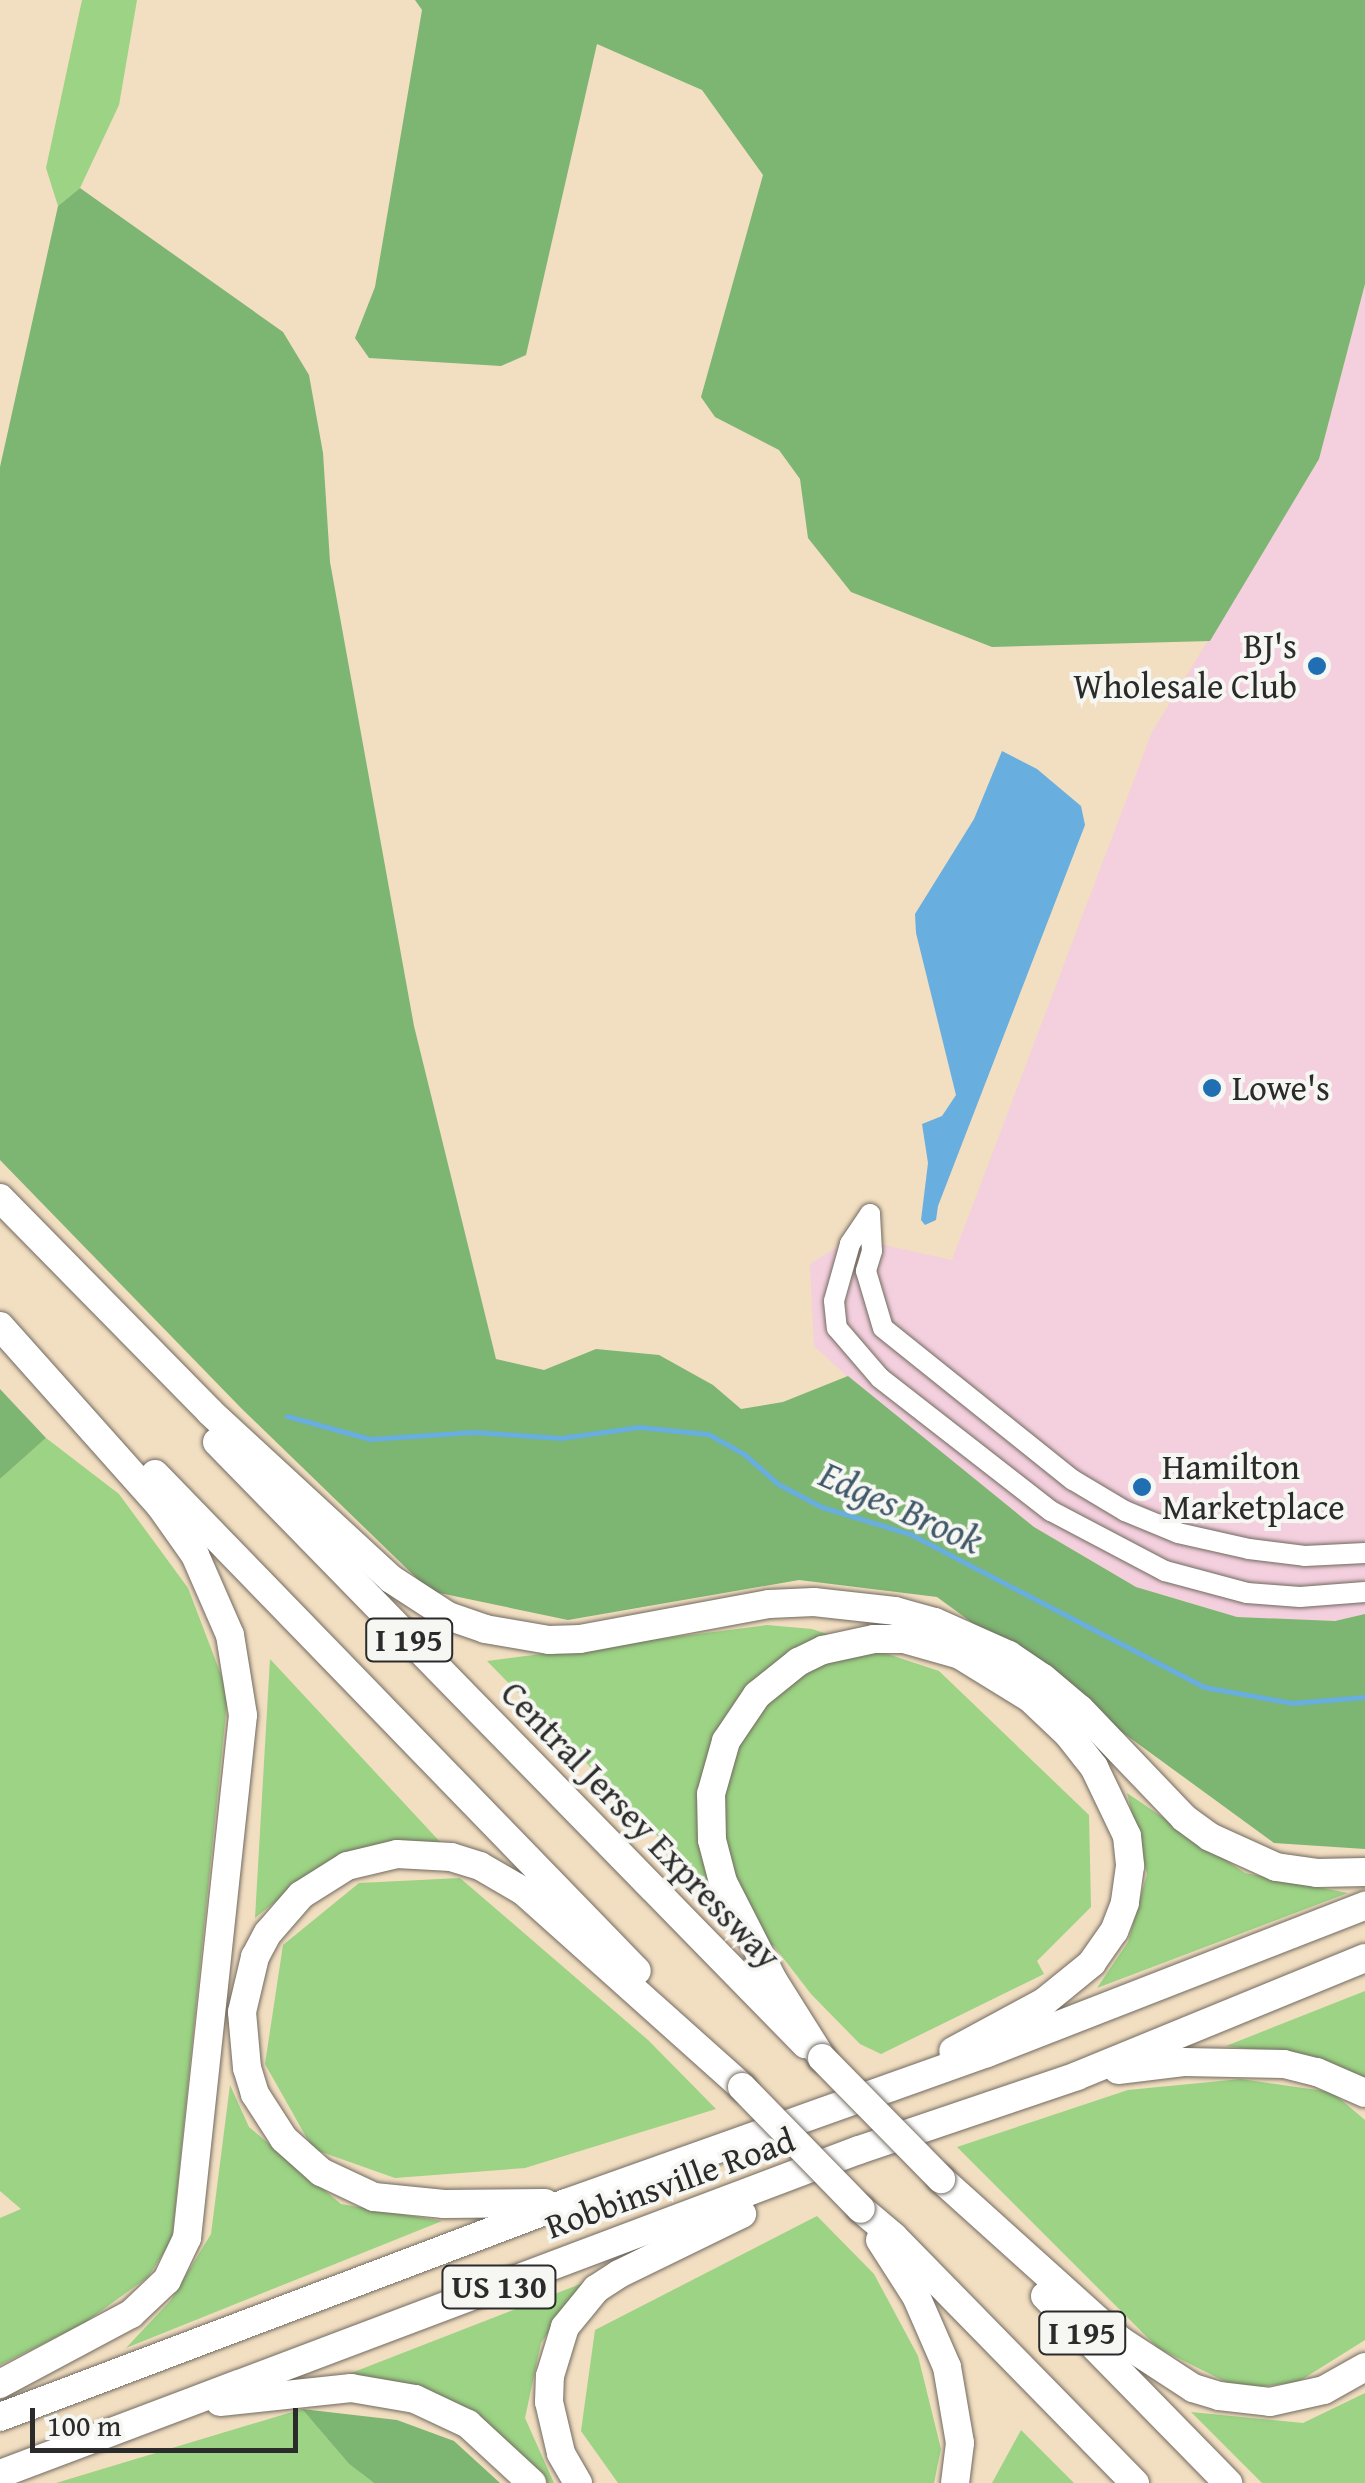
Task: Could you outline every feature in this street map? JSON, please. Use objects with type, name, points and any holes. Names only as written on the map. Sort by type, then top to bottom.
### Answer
[{"type":"highway","points":[[0,1198],[210,1412],[391,1579],[448,1616],[485,1630],[549,1640],[580,1639],[769,1604],[868,1606],[935,1622],[1009,1655],[1043,1678],[1074,1704],[1184,1818],[1210,1838],[1276,1867],[1317,1873],[1365,1872]]},
{"type":"highway","name":"Central Jersey Expressway","points":[[0,1219],[783,2026],[822,2058],[941,2179],[1043,2294],[1228,2483]]},
{"type":"highway","name":"I 195","points":[[0,1316],[642,1976],[742,2087],[1135,2483]]},
{"type":"highway","points":[[0,1326],[160,1507],[195,1556],[230,1635],[244,1715],[188,2238],[166,2280],[131,2314],[0,2384]]},
{"type":"highway","points":[[822,2058],[773,1980],[719,1870],[710,1812],[717,1767],[746,1709],[798,1662],[823,1650],[874,1639],[932,1644],[960,1655],[1030,1698],[1082,1750],[1122,1819],[1129,1850],[1129,1880],[1114,1931],[1082,1974],[1044,2002],[899,2081]]},
{"type":"highway","points":[[566,2203],[444,2204],[374,2197],[321,2172],[284,2139],[251,2081],[242,2042],[242,2012],[255,1957],[268,1933],[301,1894],[347,1866],[397,1854],[451,1858],[480,1866],[522,1890],[742,2087]]},
{"type":"highway","name":"Robbinsville Road","points":[[0,2417],[566,2203],[986,2053],[1365,1906]]},
{"type":"highway","name":"Robbinsville Road","points":[[0,2474],[859,2150],[1077,2076],[1365,1958]]},
{"type":"highway","points":[[1077,2076],[1184,2062],[1246,2060],[1317,2072],[1365,2094]]},
{"type":"highway","points":[[578,2483],[561,2452],[549,2402],[555,2351],[578,2308],[620,2274],[764,2204],[809,2172]]},
{"type":"highway","points":[[941,2179],[1121,2341],[1193,2388],[1232,2399],[1270,2402],[1324,2390],[1365,2367]]},
{"type":"highway","points":[[861,2209],[916,2296],[947,2368],[960,2443],[955,2483]]},
{"type":"highway","points":[[189,2404],[350,2388],[416,2399],[468,2424],[532,2483]]},
{"type":"street","points":[[1365,1553],[1305,1556],[1249,1550],[1178,1533],[1125,1511],[1074,1480],[883,1328],[866,1271],[872,1250],[870,1214],[850,1244],[834,1301],[837,1328],[856,1355],[1050,1512],[1164,1571],[1247,1593],[1300,1598],[1365,1592]]},
{"type":"shaded area","name":"Hamilton Marketplace","points":[[1365,284],[1365,1614],[1335,1621],[1237,1617],[1136,1587],[1034,1527],[874,1401],[814,1346],[810,1264],[852,1238],[952,1260],[1152,732],[1319,459]]},
{"type":"green space","points":[[82,0],[137,0],[119,105],[80,188],[58,206],[46,168]]},
{"type":"green space","points":[[415,0],[1365,0],[1365,284],[1319,459],[1210,641],[992,647],[851,592],[808,538],[800,479],[779,450],[715,417],[701,397],[763,175],[702,90],[597,44],[526,355],[501,366],[369,358],[355,338],[375,287],[422,10]]},
{"type":"green space","points":[[80,188],[283,332],[309,375],[323,453],[330,562],[414,1026],[496,1359],[544,1370],[596,1349],[659,1355],[713,1385],[741,1409],[783,1402],[848,1376],[1034,1527],[1136,1587],[1237,1617],[1335,1621],[1365,1614],[1365,1849],[1274,1843],[937,1597],[799,1580],[568,1620],[430,1591],[242,1409],[0,1160],[0,467],[58,206]]},
{"type":"green space","points":[[0,1389],[46,1438],[0,1479]]},
{"type":"green space","points":[[46,1438],[119,1494],[188,1588],[228,1693],[172,2240],[148,2277],[83,2324],[0,2365],[0,2218],[21,2209],[0,2191],[0,1479]]},
{"type":"green space","points":[[767,1625],[812,1629],[939,1671],[1089,1815],[1091,1907],[1037,1961],[1044,1974],[881,2054],[860,2044],[811,1994],[774,1946],[759,1940],[487,1661]]},
{"type":"green space","points":[[270,1659],[443,1845],[316,1869],[255,1918]]},
{"type":"green space","points":[[1127,1793],[1245,1873],[1348,1893],[1097,1988],[1128,1942],[1147,1874]]},
{"type":"green space","points":[[460,1878],[648,2040],[716,2109],[525,2168],[395,2178],[313,2149],[265,2064],[283,1945],[359,1883]]},
{"type":"green space","points":[[1365,1991],[1365,2078],[1313,2058],[1226,2046]]},
{"type":"green space","points":[[1241,2079],[1332,2092],[1365,2120],[1365,2340],[1298,2382],[1240,2389],[1158,2348],[957,2147],[1128,2090]]},
{"type":"green space","points":[[230,2085],[249,2127],[341,2204],[442,2221],[126,2348],[171,2300],[211,2234]]},
{"type":"green space","points":[[817,2216],[874,2274],[918,2356],[941,2449],[934,2483],[618,2483],[581,2431],[595,2330]]},
{"type":"green space","points":[[583,2283],[541,2343],[525,2418],[554,2483],[544,2483],[482,2419],[346,2375]]},
{"type":"green space","points":[[1365,2393],[1365,2483],[1262,2483],[1191,2412],[1303,2423]]},
{"type":"green space","points":[[302,2409],[349,2464],[374,2483],[56,2483]]},
{"type":"green space","points":[[302,2409],[397,2420],[454,2441],[500,2483],[374,2483],[349,2464]]},
{"type":"green space","points":[[1021,2430],[1074,2483],[992,2483]]},
{"type":"water","points":[[1002,751],[1037,769],[1081,806],[1085,825],[938,1206],[936,1220],[925,1225],[921,1220],[928,1163],[922,1124],[942,1116],[956,1095],[916,933],[915,914],[974,819]]},
{"type":"waterway","name":"Edges Brook","points":[[287,1416],[370,1439],[474,1432],[561,1438],[639,1427],[708,1434],[744,1454],[778,1484],[822,1507],[910,1534],[1204,1687],[1292,1703],[1365,1697]]},
{"type":"place","name":"BJ's Wholesale Club","points":[[1317,666]]},
{"type":"place","name":"Lowe's","points":[[1212,1088]]},
{"type":"place","name":"Hamilton Marketplace","points":[[1142,1487]]}]
